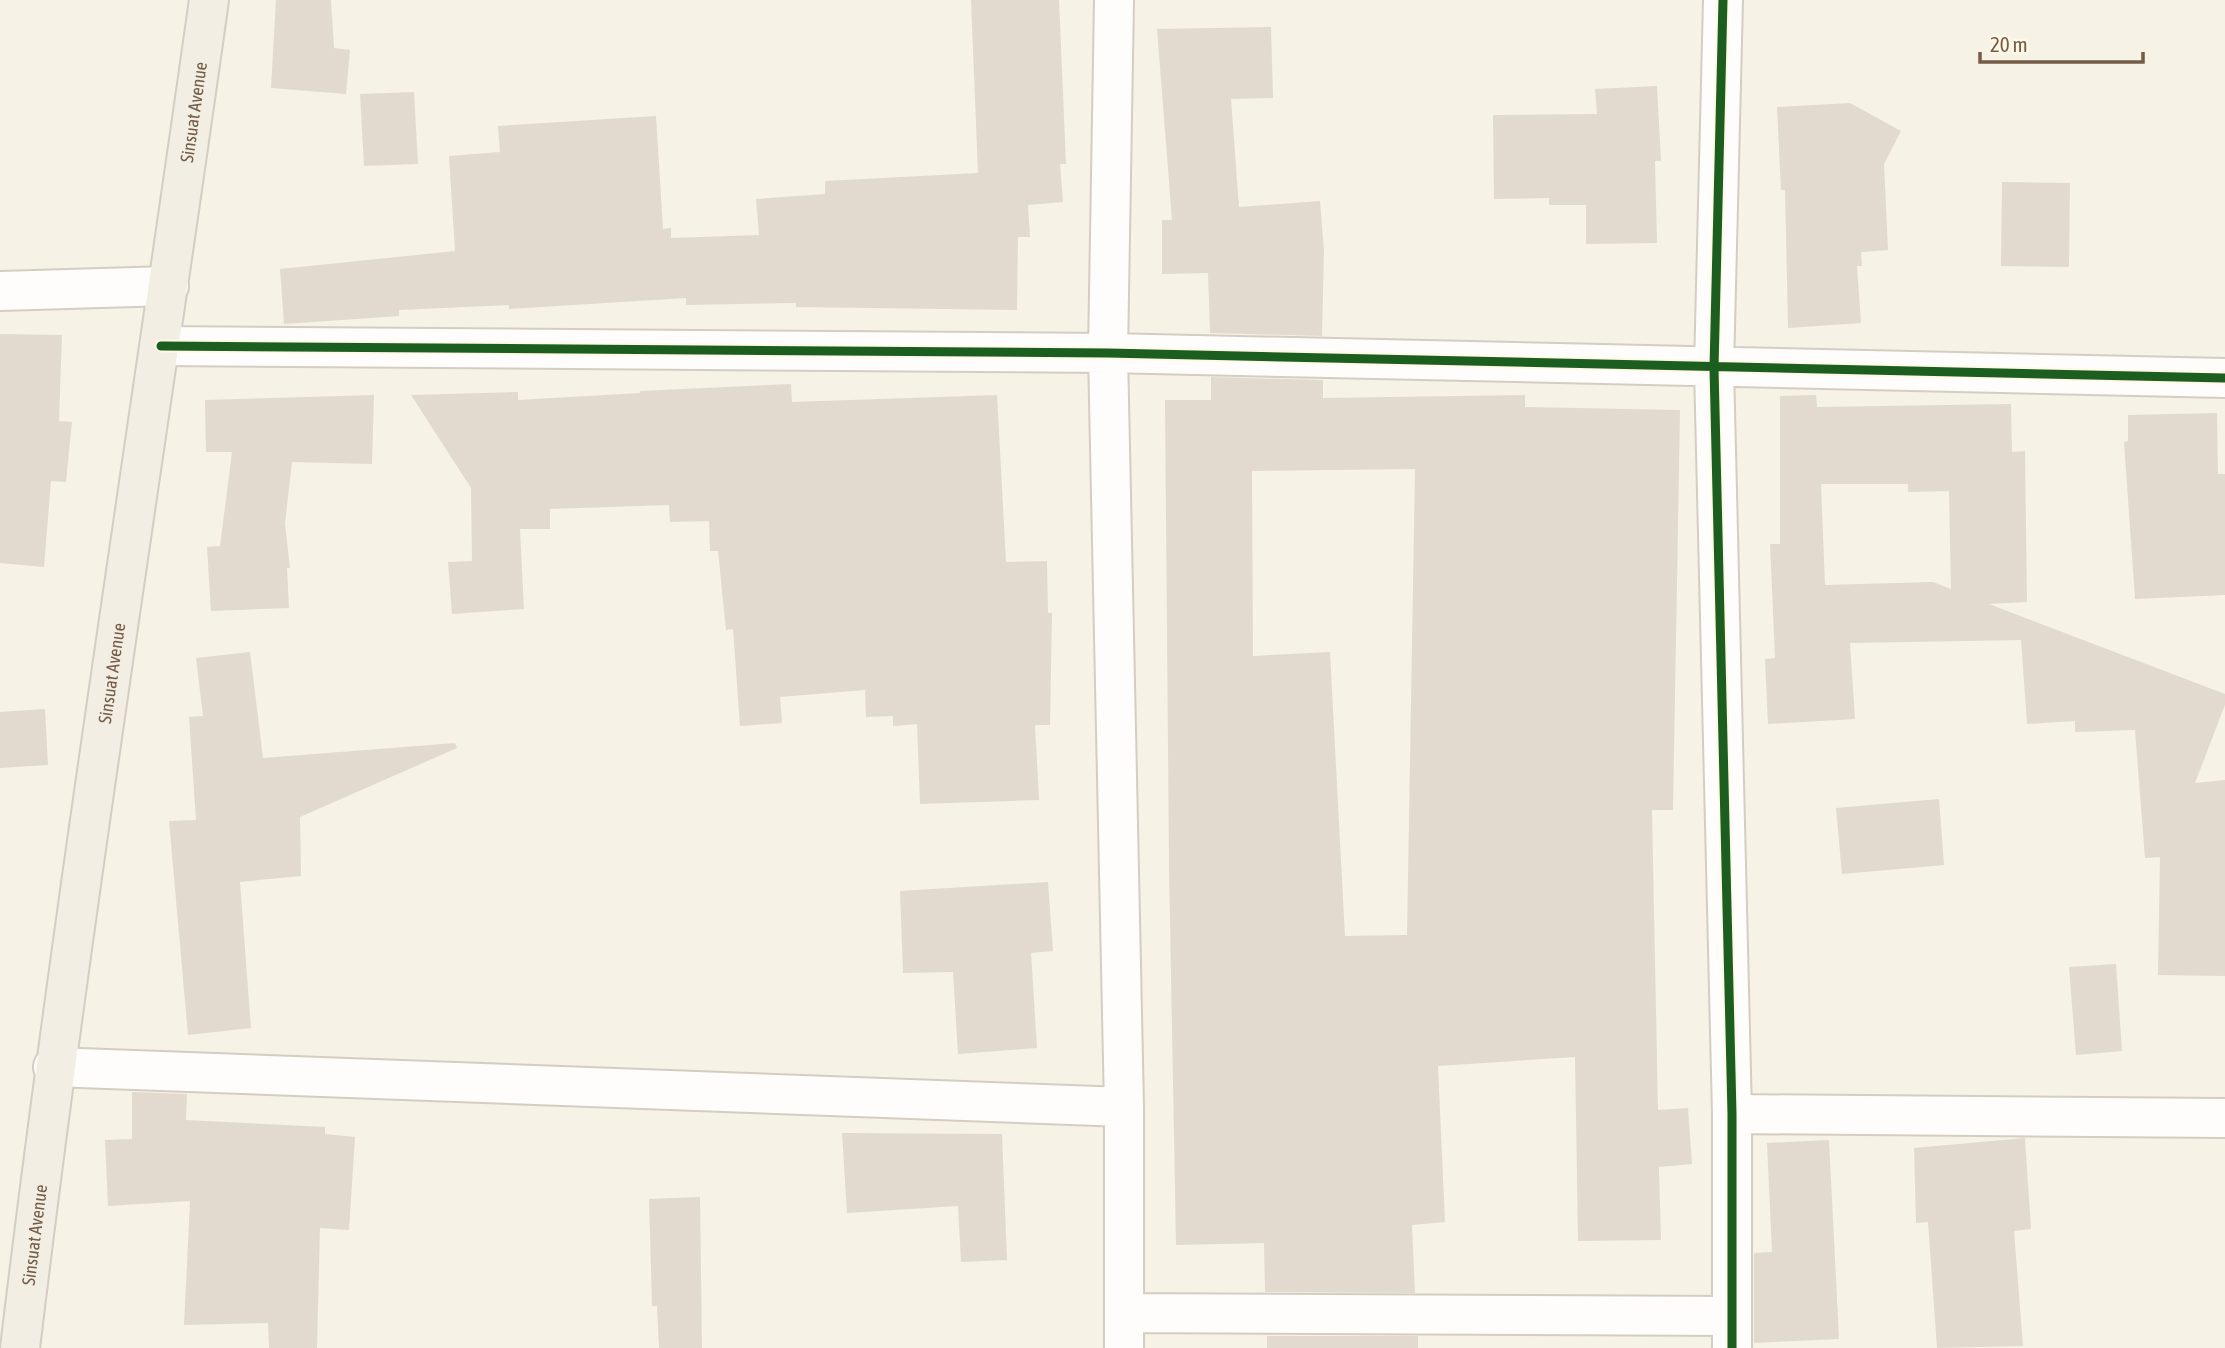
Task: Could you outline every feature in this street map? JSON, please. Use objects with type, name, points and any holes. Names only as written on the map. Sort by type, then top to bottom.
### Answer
[{"type":"main road","name":"Sinsuat Avenue","points":[[20,1348],[53,1068],[161,346],[208,0]]},
{"type":"street","points":[[1114,0],[1108,353],[1124,1107],[1124,1330],[1732,1332],[1732,1114],[1714,368],[1723,0]]},
{"type":"street","points":[[0,291],[169,286]]},
{"type":"street","points":[[161,346],[1108,353],[2225,378]]},
{"type":"street","points":[[53,1068],[1124,1107]]},
{"type":"street","points":[[1732,1114],[2225,1118]]},
{"type":"building","points":[[276,0],[331,0],[334,48],[350,50],[346,94],[271,88]]},
{"type":"building","points":[[971,0],[1059,0],[1066,164],[1060,164],[1063,202],[1028,205],[1030,237],[1018,237],[1017,310],[796,307],[796,303],[686,305],[686,298],[509,309],[509,305],[399,310],[399,316],[284,324],[280,269],[455,251],[449,156],[500,152],[498,126],[656,116],[663,229],[671,228],[671,238],[759,235],[756,199],[825,194],[825,181],[978,173]]},
{"type":"building","points":[[1271,27],[1273,98],[1231,99],[1239,207],[1320,201],[1324,251],[1322,336],[1210,333],[1208,273],[1162,274],[1162,220],[1172,220],[1157,29]]},
{"type":"building","points":[[1657,86],[1661,161],[1655,161],[1657,243],[1586,244],[1586,205],[1549,205],[1549,198],[1494,199],[1493,115],[1597,114],[1595,89]]},
{"type":"building","points":[[414,92],[418,164],[364,166],[360,94]]},
{"type":"building","points":[[1850,103],[1901,131],[1884,164],[1888,250],[1861,252],[1862,266],[1857,266],[1861,323],[1788,328],[1785,190],[1781,190],[1777,107]]},
{"type":"building","points":[[2002,182],[2070,183],[2069,267],[2001,266]]},
{"type":"building","points":[[0,334],[62,335],[59,421],[72,422],[66,482],[51,481],[44,567],[0,563]]},
{"type":"building","points":[[1211,377],[1323,380],[1323,398],[1525,395],[1525,407],[1680,410],[1673,810],[1652,810],[1658,1110],[1688,1108],[1692,1164],[1659,1167],[1661,1240],[1578,1241],[1575,1057],[1438,1066],[1445,1222],[1412,1225],[1415,1293],[1265,1292],[1264,1243],[1176,1245],[1165,400],[1211,400]],"holes":[[[1415,469],[1407,935],[1345,936],[1330,652],[1253,656],[1252,471]]]},
{"type":"building","points":[[791,384],[792,402],[997,395],[1006,562],[1047,561],[1048,613],[1052,613],[1050,725],[1035,725],[1039,800],[920,804],[917,724],[893,726],[893,716],[866,717],[865,690],[780,697],[782,723],[740,726],[733,629],[726,630],[718,551],[710,551],[709,521],[670,522],[669,505],[550,509],[550,529],[520,529],[524,609],[452,614],[448,562],[472,561],[471,488],[411,395],[518,392],[518,400]]},
{"type":"building","points":[[374,395],[372,464],[292,462],[285,523],[290,568],[287,568],[289,608],[211,611],[207,547],[220,546],[232,452],[206,452],[205,400]]},
{"type":"building","points":[[1816,395],[1817,407],[2011,404],[2012,452],[2025,451],[2027,602],[1989,604],[2225,694],[2225,705],[2195,783],[2225,780],[2225,976],[2158,975],[2160,857],[2145,858],[2135,730],[2075,732],[2075,721],[2027,724],[2021,640],[1850,643],[1855,719],[1768,724],[1765,659],[1775,658],[1770,544],[1780,544],[1780,396]],"holes":[[[1821,484],[1908,484],[1908,492],[1949,491],[1951,589],[1933,582],[1825,585]]]},
{"type":"building","points":[[2217,413],[2218,474],[2225,474],[2225,595],[2135,599],[2124,442],[2128,441],[2128,415]]},
{"type":"building","points":[[250,652],[263,758],[455,743],[457,748],[300,817],[301,876],[240,882],[251,1028],[188,1035],[169,821],[196,820],[189,717],[203,716],[196,658]]},
{"type":"building","points":[[45,709],[48,765],[0,768],[0,712]]},
{"type":"building","points":[[1939,799],[1944,865],[1842,874],[1836,808]]},
{"type":"building","points":[[1048,882],[1053,951],[1031,953],[1037,1048],[958,1054],[953,972],[903,973],[900,891]]},
{"type":"building","points":[[2116,964],[2122,1051],[2076,1055],[2069,967]]},
{"type":"building","points":[[132,1092],[187,1094],[186,1120],[325,1127],[325,1134],[355,1137],[349,1230],[320,1228],[317,1348],[269,1348],[268,1323],[184,1325],[190,1201],[108,1206],[105,1140],[132,1139]]},
{"type":"building","points":[[842,1133],[1002,1134],[1007,1260],[961,1262],[958,1206],[847,1213]]},
{"type":"building","points":[[2025,1138],[2031,1229],[2014,1231],[2023,1346],[1937,1348],[1928,1222],[1916,1223],[1914,1148]]},
{"type":"building","points":[[1829,1140],[1839,1339],[1754,1343],[1754,1253],[1772,1252],[1767,1143]]},
{"type":"building","points":[[700,1197],[702,1348],[659,1348],[657,1306],[652,1306],[649,1199]]},
{"type":"building","points":[[1267,1336],[1418,1336],[1418,1348],[1267,1348]]},
{"type":"cycle path","points":[[1723,0],[1714,368],[1732,1114],[1732,1348]]},
{"type":"cycle path","points":[[161,346],[1108,353],[2225,378]]}]
